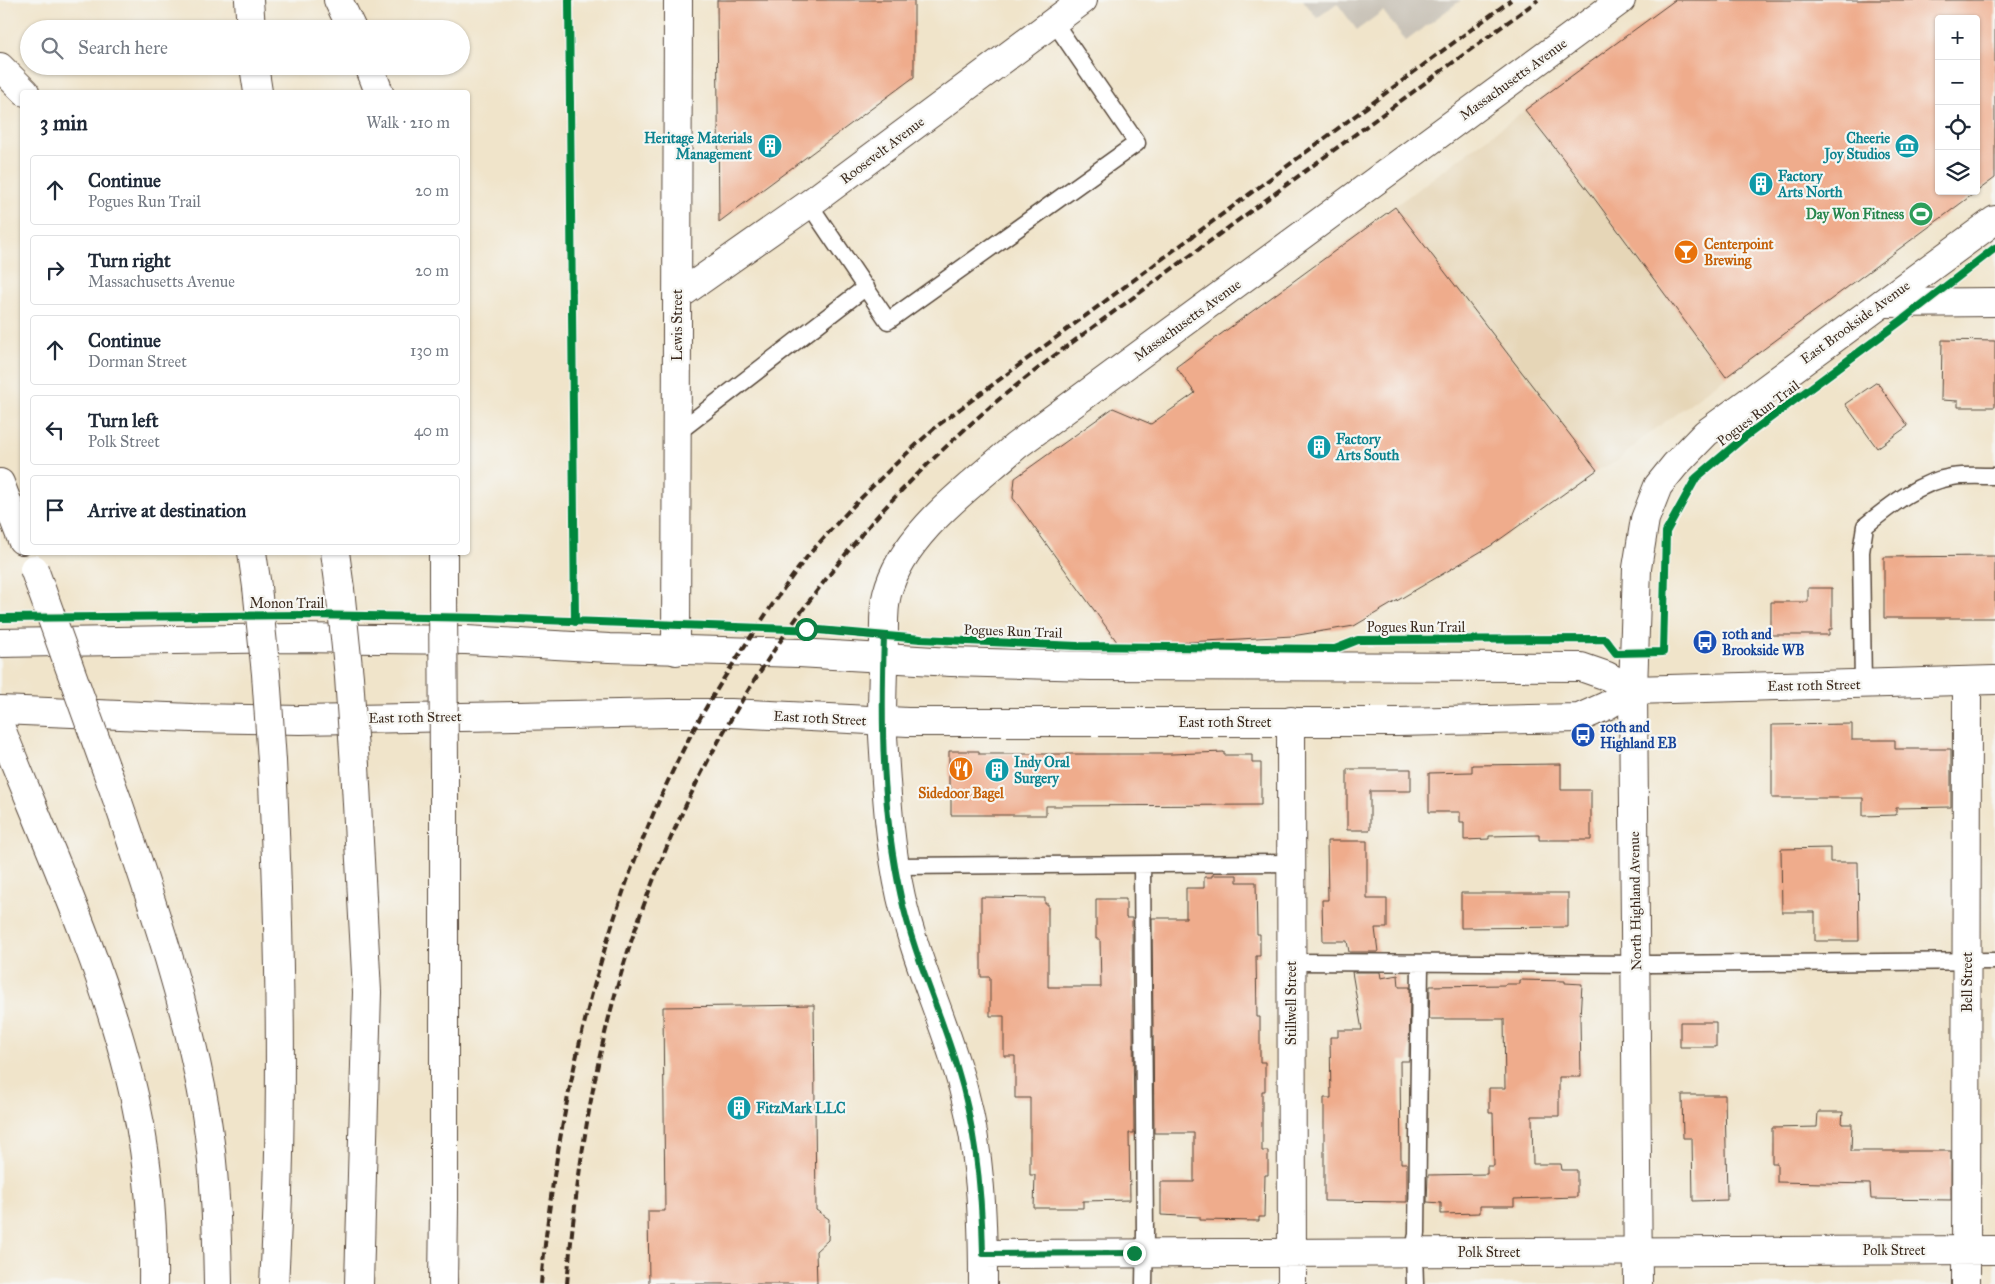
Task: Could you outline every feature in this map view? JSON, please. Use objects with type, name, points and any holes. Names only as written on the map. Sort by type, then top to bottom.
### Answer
[{"type":"main road","points":[[249,0],[250,20]]},
{"type":"main road","points":[[338,0],[348,20]]},
{"type":"main road","name":"Lewis Street","points":[[676,651],[678,0]]},
{"type":"main road","name":"Roosevelt Avenue","points":[[678,296],[809,204],[1083,0]]},
{"type":"main road","name":"Massachusetts Avenue","points":[[983,1284],[982,1210],[972,1121],[957,1065],[922,969],[908,922],[890,828],[882,720],[883,659],[887,594],[896,570],[906,552],[924,530],[1016,446],[1621,0]]},
{"type":"main road","points":[[0,67],[23,90]]},
{"type":"main road","points":[[255,75],[258,90]]},
{"type":"main road","points":[[372,75],[378,90]]},
{"type":"main road","name":"East Brookside Avenue","points":[[1645,518],[1658,486],[1690,447],[1706,433],[1995,220]]},
{"type":"main road","points":[[1882,302],[1995,302]]},
{"type":"main road","points":[[0,483],[20,535]]},
{"type":"main road","name":"North Highland Avenue","points":[[1638,1284],[1633,690],[1637,568],[1645,518]]},
{"type":"main road","points":[[252,555],[266,674],[276,864],[280,1055],[279,1167],[274,1284]]},
{"type":"main road","points":[[335,555],[349,678],[367,992],[358,1284]]},
{"type":"main road","points":[[442,1284],[444,1208],[443,555]]},
{"type":"main road","points":[[31,561],[155,908],[185,1014],[197,1064],[213,1172],[218,1284]]},
{"type":"main road","name":"East 10th Street","points":[[0,643],[292,638],[456,640],[676,651],[799,653],[883,659],[1091,666],[1580,667],[1607,676],[1633,690]]},
{"type":"main road","name":"East 10th Street","points":[[0,710],[192,718],[300,720],[731,713],[882,720],[1398,722],[1580,718],[1606,706],[1633,690],[1995,680]]},
{"type":"main road","name":"Bell Street","points":[[1966,1284],[1967,681]]},
{"type":"main road","name":"Stillwell Street","points":[[1291,721],[1292,1284]]},
{"type":"main road","points":[[0,726],[92,955],[113,1016],[130,1075],[142,1137],[151,1212],[153,1284]]},
{"type":"main road","name":"Polk Street","points":[[983,1254],[1995,1250]]},
{"type":"lane","points":[[809,204],[888,321],[1137,143],[1054,22]]},
{"type":"lane","points":[[677,433],[866,288]]},
{"type":"lane","points":[[1863,684],[1861,552],[1865,526],[1907,495],[1930,482],[1953,476],[1995,476]]},
{"type":"lane","points":[[896,866],[1291,863]]},
{"type":"lane","points":[[1142,865],[1144,1284]]},
{"type":"lane","points":[[1291,962],[1995,961]]},
{"type":"lane","points":[[1415,1284],[1420,963]]},
{"type":"shaded area","points":[[1303,0],[1461,0],[1406,41],[1383,11],[1357,30],[1337,3],[1317,18]]},
{"type":"shaded area","points":[[1675,0],[1995,0],[1995,178],[1980,189],[1980,15],[1935,15],[1935,195],[1972,195],[1642,439],[1616,462],[1597,470],[1492,545],[1354,626],[1292,636],[1120,646],[1013,498],[1015,478],[1113,408],[1151,424],[1195,393],[1176,367]]},
{"type":"building","name":"Heritage Materials Management","points":[[717,0],[914,0],[914,77],[719,222]]},
{"type":"building","name":"Factory Arts North","points":[[1675,0],[1995,0],[1995,178],[1980,189],[1980,15],[1935,15],[1935,195],[1972,195],[1726,377],[1591,194],[1525,110]]},
{"type":"building","name":"Factory Arts South","points":[[1395,207],[1597,470],[1492,545],[1354,626],[1292,636],[1120,646],[1013,498],[1015,478],[1113,408],[1151,424],[1195,393],[1176,367]]},
{"type":"building","points":[[1942,340],[1995,341],[1995,407],[1958,407],[1958,401],[1941,400]]},
{"type":"building","points":[[1877,382],[1908,426],[1877,448],[1845,404]]},
{"type":"building","points":[[1995,556],[1995,618],[1884,618],[1884,557]]},
{"type":"building","points":[[1808,588],[1832,588],[1832,629],[1829,629],[1829,635],[1771,635],[1771,602],[1808,602]]},
{"type":"building","points":[[1852,724],[1852,740],[1895,740],[1895,749],[1951,749],[1951,807],[1896,808],[1896,815],[1863,816],[1863,798],[1772,798],[1772,725]]},
{"type":"building","points":[[949,751],[979,751],[979,754],[1172,754],[1224,752],[1224,755],[1252,755],[1252,763],[1261,763],[1261,805],[1046,806],[1046,815],[951,815]]},
{"type":"building","points":[[1561,764],[1561,790],[1591,790],[1591,840],[1539,840],[1539,835],[1489,836],[1489,839],[1464,840],[1464,822],[1460,822],[1460,812],[1429,812],[1429,773],[1472,772],[1472,765]]},
{"type":"building","points":[[1347,769],[1411,769],[1411,791],[1370,791],[1370,830],[1347,830]]},
{"type":"building","points":[[1327,841],[1367,841],[1367,899],[1387,899],[1387,928],[1375,928],[1378,952],[1349,952],[1347,941],[1323,941],[1322,900],[1328,900]]},
{"type":"building","points":[[1830,848],[1830,862],[1858,862],[1859,941],[1815,941],[1815,912],[1782,912],[1781,849]]},
{"type":"building","points":[[1212,875],[1237,875],[1237,882],[1256,882],[1257,934],[1260,934],[1260,956],[1256,956],[1257,1017],[1260,1017],[1260,1062],[1265,1062],[1265,1091],[1262,1091],[1262,1151],[1268,1151],[1268,1175],[1265,1175],[1264,1217],[1259,1217],[1259,1221],[1200,1220],[1200,1217],[1161,1215],[1161,1182],[1194,1182],[1194,1133],[1154,1133],[1152,918],[1186,918],[1186,888],[1204,888],[1204,877],[1212,877]]},
{"type":"building","points":[[1461,893],[1568,893],[1568,927],[1461,928]]},
{"type":"building","points":[[981,897],[1045,898],[1045,904],[1048,904],[1048,987],[1101,987],[1100,939],[1096,939],[1096,899],[1126,899],[1126,918],[1132,918],[1134,1133],[1129,1133],[1130,1200],[1083,1201],[1083,1208],[1034,1208],[1035,1175],[1030,1175],[1030,1098],[1015,1098],[1015,1056],[1004,1056],[1004,1016],[990,1016],[990,977],[981,977]]},
{"type":"building","points":[[1352,972],[1380,972],[1381,978],[1398,975],[1399,987],[1410,987],[1409,1061],[1400,1061],[1401,1163],[1407,1163],[1407,1202],[1324,1201],[1324,1098],[1331,1098],[1330,1037],[1338,1037],[1338,1030],[1362,1030]]},
{"type":"building","points":[[1520,980],[1565,981],[1565,983],[1582,984],[1580,1017],[1581,1077],[1559,1077],[1559,1116],[1532,1116],[1533,1164],[1561,1164],[1562,1170],[1577,1170],[1577,1197],[1514,1199],[1514,1206],[1480,1206],[1480,1213],[1441,1214],[1441,1203],[1427,1202],[1428,1175],[1487,1174],[1487,1166],[1494,1166],[1493,1113],[1489,1113],[1489,1088],[1505,1088],[1504,1019],[1429,1019],[1430,986],[1520,984]]},
{"type":"building","name":"FitzMark LLC","points":[[814,1005],[816,1210],[829,1219],[828,1240],[816,1251],[817,1284],[649,1284],[648,1211],[665,1211],[663,1007]]},
{"type":"building","points":[[1680,1022],[1716,1022],[1716,1047],[1680,1047]]},
{"type":"building","points":[[1682,1095],[1725,1095],[1727,1200],[1693,1201],[1692,1138],[1683,1138]]},
{"type":"building","points":[[1818,1112],[1843,1112],[1842,1124],[1852,1124],[1851,1151],[1951,1151],[1951,1200],[1871,1199],[1870,1184],[1777,1182],[1777,1163],[1772,1163],[1772,1128],[1817,1127]]},
{"type":"railway","points":[[541,1284],[548,1217],[572,1079],[588,1010],[607,942],[629,876],[654,812],[700,719],[746,644],[800,566],[886,473],[937,426],[1511,0]]},
{"type":"railway","points":[[567,1284],[578,1179],[596,1074],[611,1008],[631,942],[654,878],[681,815],[711,754],[745,695],[823,583],[860,536],[890,503],[945,448],[999,399],[1055,355],[1538,0]]},
{"type":"cycle path","points":[[569,0],[575,622]]},
{"type":"cycle path","name":"Pogues Run Trail","points":[[0,618],[305,615],[488,618],[819,630],[921,639],[1078,646],[1335,649],[1358,640],[1605,639],[1616,653],[1663,652],[1666,532],[1696,478],[1742,439],[1901,321],[1995,248]]},
{"type":"place","name":"Heritage Materials Management","points":[[770,146]]},
{"type":"place","name":"Cheerie Joy Studios","points":[[1907,146]]},
{"type":"place","name":"Factory Arts North","points":[[1761,184]]},
{"type":"place","name":"Day Won Fitness","points":[[1921,214]]},
{"type":"place","name":"Centerpoint Brewing","points":[[1686,252]]},
{"type":"place","name":"Factory Arts South","points":[[1319,447]]},
{"type":"place","name":"10th and Brookside WB","points":[[1705,642]]},
{"type":"place","name":"10th and Highland EB","points":[[1583,735]]},
{"type":"place","name":"Sidedoor Bagel","points":[[961,769]]},
{"type":"place","name":"Indy Oral Surgery","points":[[997,770]]},
{"type":"place","name":"FitzMark LLC","points":[[739,1108]]},
{"type":"route","points":[[806,629],[884,637],[882,720],[890,828],[901,898],[922,969],[957,1065],[972,1121],[982,1210],[983,1254],[1134,1253]]}]
